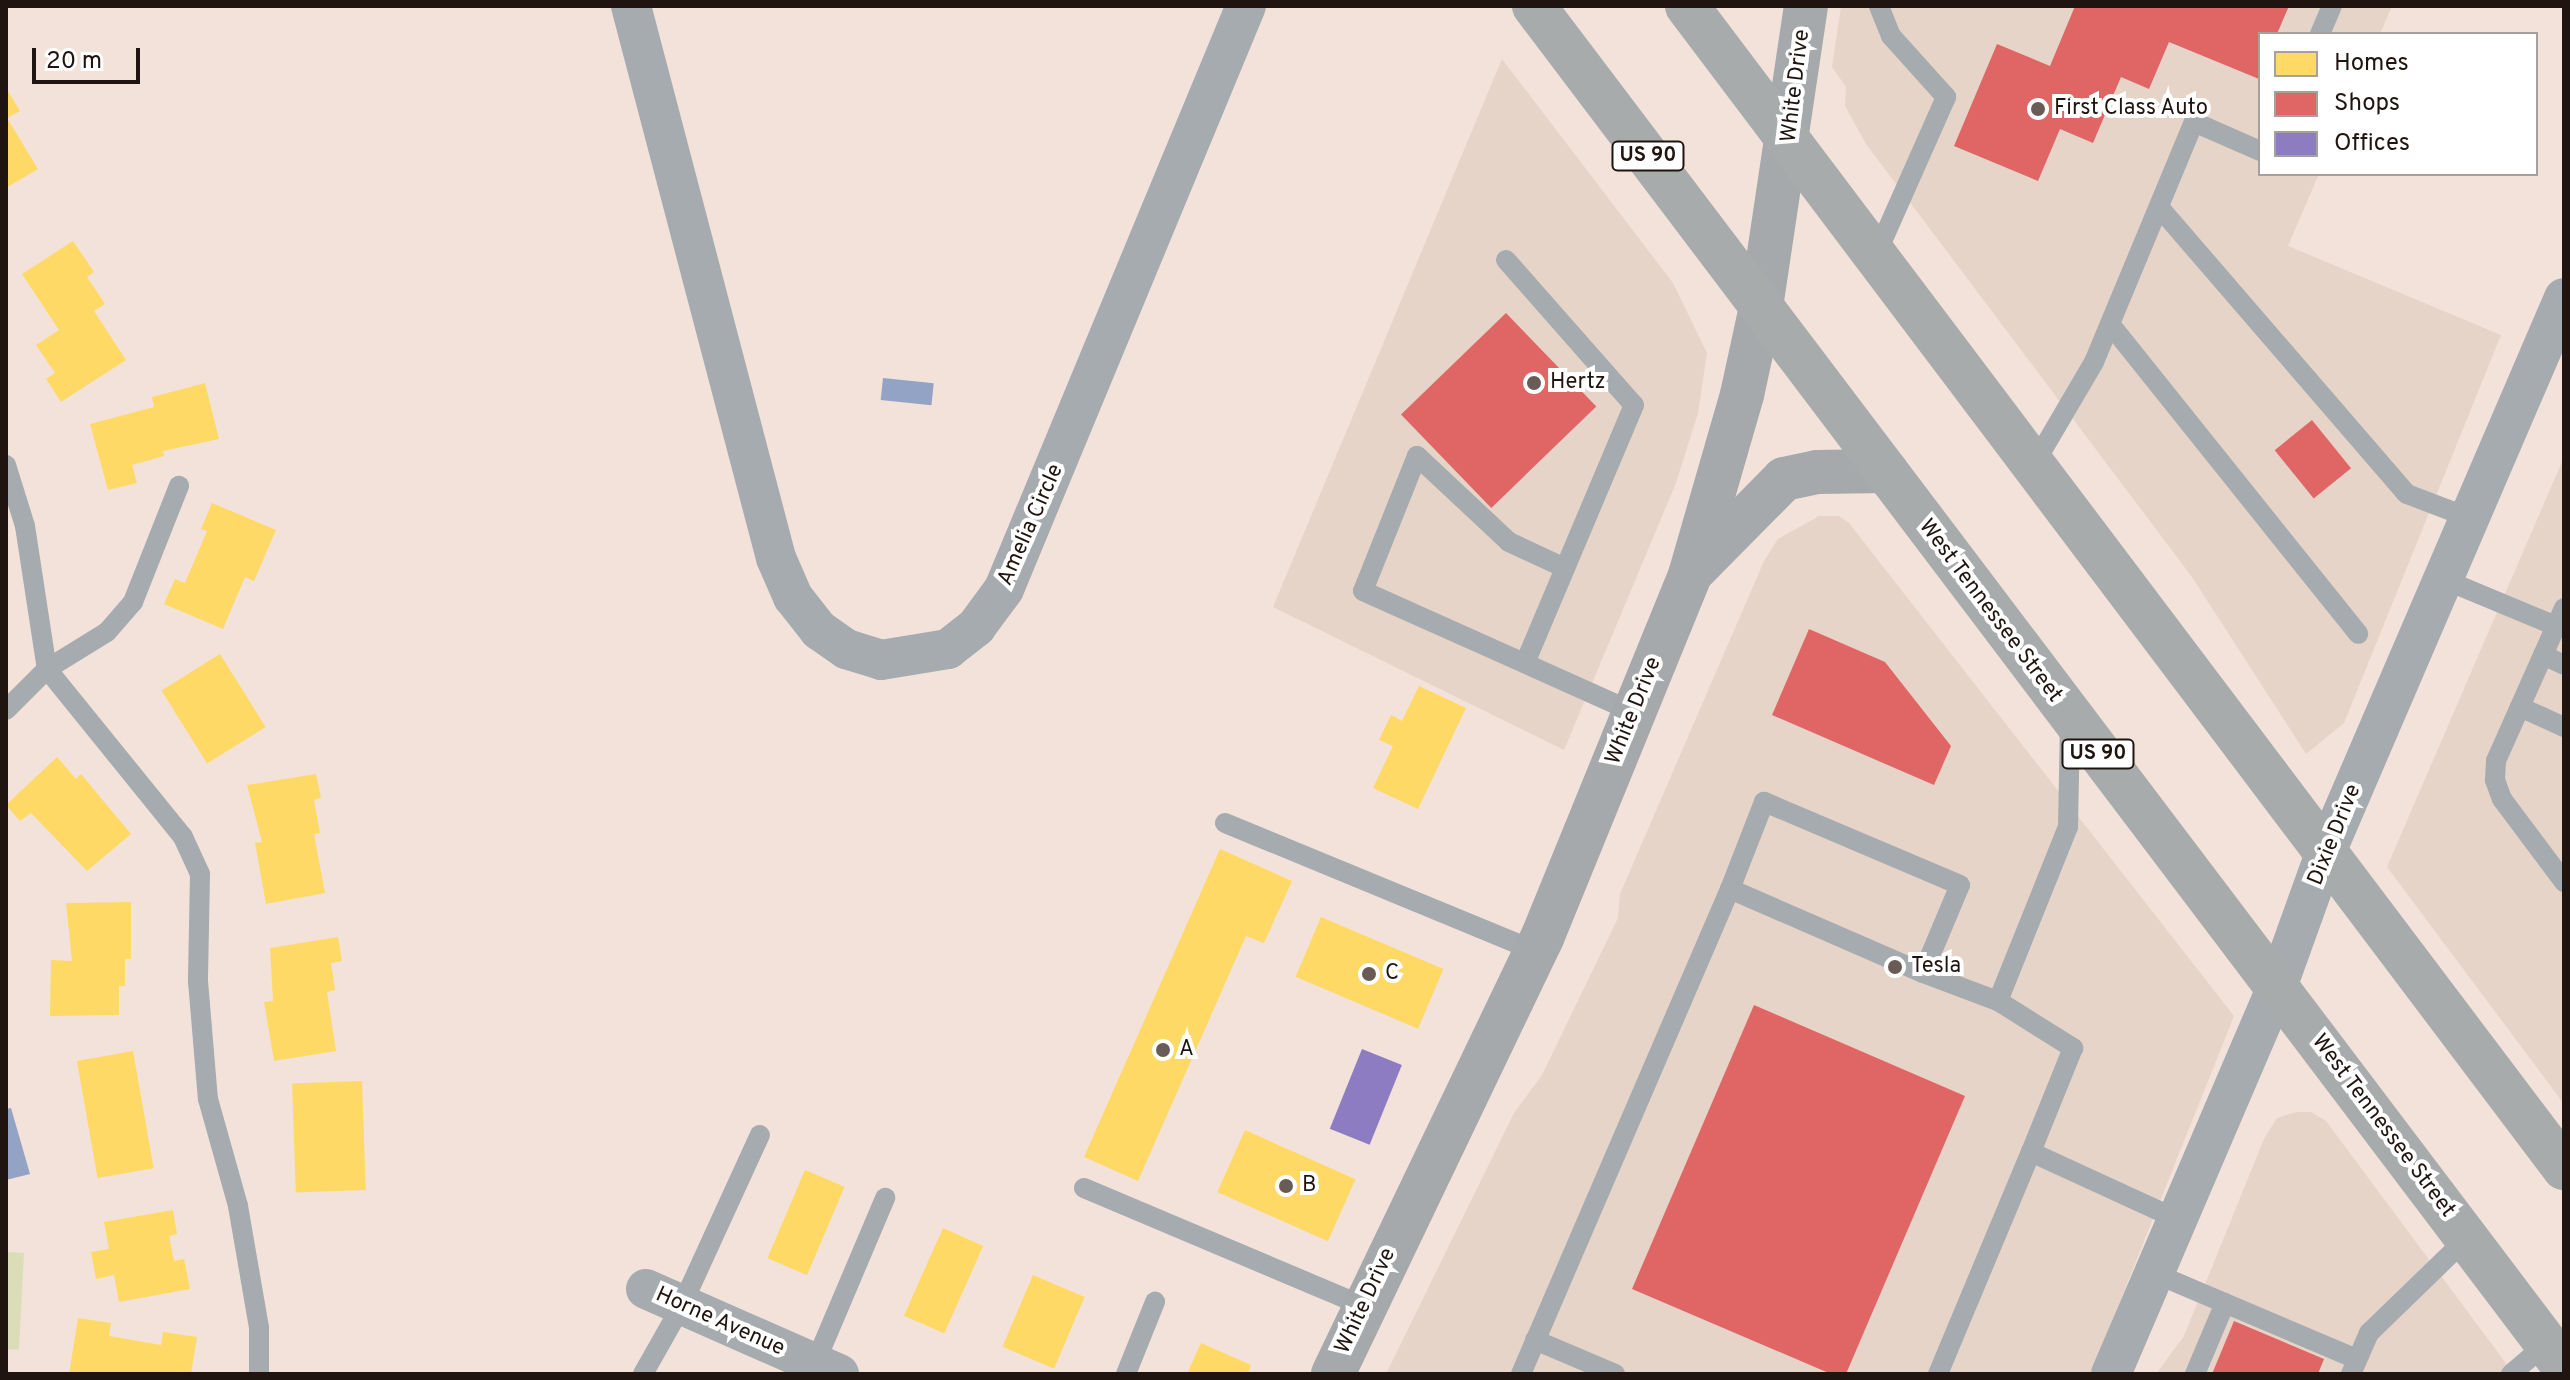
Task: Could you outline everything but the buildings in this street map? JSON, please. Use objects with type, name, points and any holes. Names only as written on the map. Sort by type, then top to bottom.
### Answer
[{"type":"main road","name":"West Tennessee Street","points":[[1534,6],[2555,1356]]},
{"type":"main road","points":[[1687,6],[2564,1168]]},
{"type":"street","name":"Amelia Circle","points":[[631,6],[776,558],[793,597],[819,630],[846,649],[881,660],[948,649],[976,627],[1004,589],[1246,6]]},
{"type":"street","name":"White Drive","points":[[1333,1374],[1536,951],[1690,575],[1742,395],[1761,307],[1789,142],[1806,6]]},
{"type":"street","name":"Dixie Drive","points":[[2111,1374],[2277,987],[2325,854],[2564,298]]},
{"type":"street","points":[[1690,575],[1784,479],[1817,472],[1886,471]]},
{"type":"street","name":"Horne Avenue","points":[[646,1289],[822,1371]]},
{"type":"lane","points":[[1876,257],[1946,97],[1891,36],[1879,6]]},
{"type":"lane","points":[[2321,32],[2332,6]]},
{"type":"lane","points":[[2033,466],[2094,362],[2194,122],[2258,150]]},
{"type":"lane","points":[[2159,207],[2407,494],[2470,518]]},
{"type":"lane","points":[[1506,260],[1634,405],[1525,663]]},
{"type":"lane","points":[[2110,324],[2358,634]]},
{"type":"lane","points":[[1565,568],[1509,542],[1417,456],[1363,591],[1634,712]]},
{"type":"lane","points":[[6,465],[25,526],[47,669],[183,837],[200,874],[198,981],[208,1099],[238,1206],[259,1328],[259,1374]]},
{"type":"lane","points":[[6,710],[47,669],[107,632],[133,602],[179,486]]},
{"type":"lane","points":[[2443,579],[2560,617],[2496,761],[2495,780],[2502,799],[2564,882]]},
{"type":"lane","points":[[2543,655],[2564,665]]},
{"type":"lane","points":[[2520,707],[2564,727]]},
{"type":"lane","points":[[1998,1001],[2068,827],[2070,718]]},
{"type":"lane","points":[[1521,1374],[1730,889],[1764,802],[1960,885],[1923,973]]},
{"type":"lane","points":[[1225,823],[1536,951]]},
{"type":"lane","points":[[1730,889],[1923,973],[1998,1001],[2073,1048],[1938,1374]]},
{"type":"lane","points":[[643,1374],[682,1305],[760,1135]]},
{"type":"lane","points":[[2031,1152],[2177,1219]]},
{"type":"lane","points":[[1084,1188],[1363,1306]]},
{"type":"lane","points":[[822,1371],[885,1198]]},
{"type":"lane","points":[[2154,1273],[2225,1303],[2354,1366],[2369,1333],[2467,1238]]},
{"type":"lane","points":[[1126,1374],[1155,1302]]},
{"type":"lane","points":[[2195,1374],[2225,1303]]},
{"type":"lane","points":[[1535,1340],[1615,1374]]},
{"type":"lane","points":[[2511,1374],[2555,1356]]},
{"type":"shaded area","points":[[1841,6],[2392,6],[2381,32],[2258,32],[2258,176],[2318,176],[2288,246],[2501,335],[2344,723],[2306,754],[2192,577],[1866,144],[1845,106],[1846,87],[1832,67]]},
{"type":"shaded area","name":"Hertz","points":[[1502,59],[1673,283],[1707,353],[1698,413],[1676,483],[1564,750],[1273,607]]},
{"type":"shaded area","points":[[2564,457],[2564,1104],[2387,867]]},
{"type":"shaded area","name":"Tesla","points":[[1819,516],[1839,516],[1849,523],[2234,1016],[2091,1374],[1386,1374],[1514,1113],[1542,1075],[1618,918],[1620,894],[1764,561],[1778,539]]},
{"type":"shaded area","points":[[2296,1112],[2311,1112],[2326,1121],[2514,1374],[2156,1374],[2184,1336],[2264,1139],[2277,1118]]},
{"type":"green space","points":[[6,1252],[24,1253],[19,1350],[6,1349]]},
{"type":"water","points":[[883,378],[934,383],[931,405],[881,400]]},
{"type":"water","points":[[11,1108],[30,1174],[6,1180],[6,1109]]},
{"type":"place","name":"First Class Auto","points":[[2038,109]]},
{"type":"place","name":"Hertz","points":[[1534,383]]},
{"type":"place","name":"Tesla","points":[[1895,967]]},
{"type":"place","name":"C","points":[[1369,974]]},
{"type":"place","name":"A","points":[[1163,1050]]},
{"type":"place","name":"B","points":[[1286,1186]]}]
